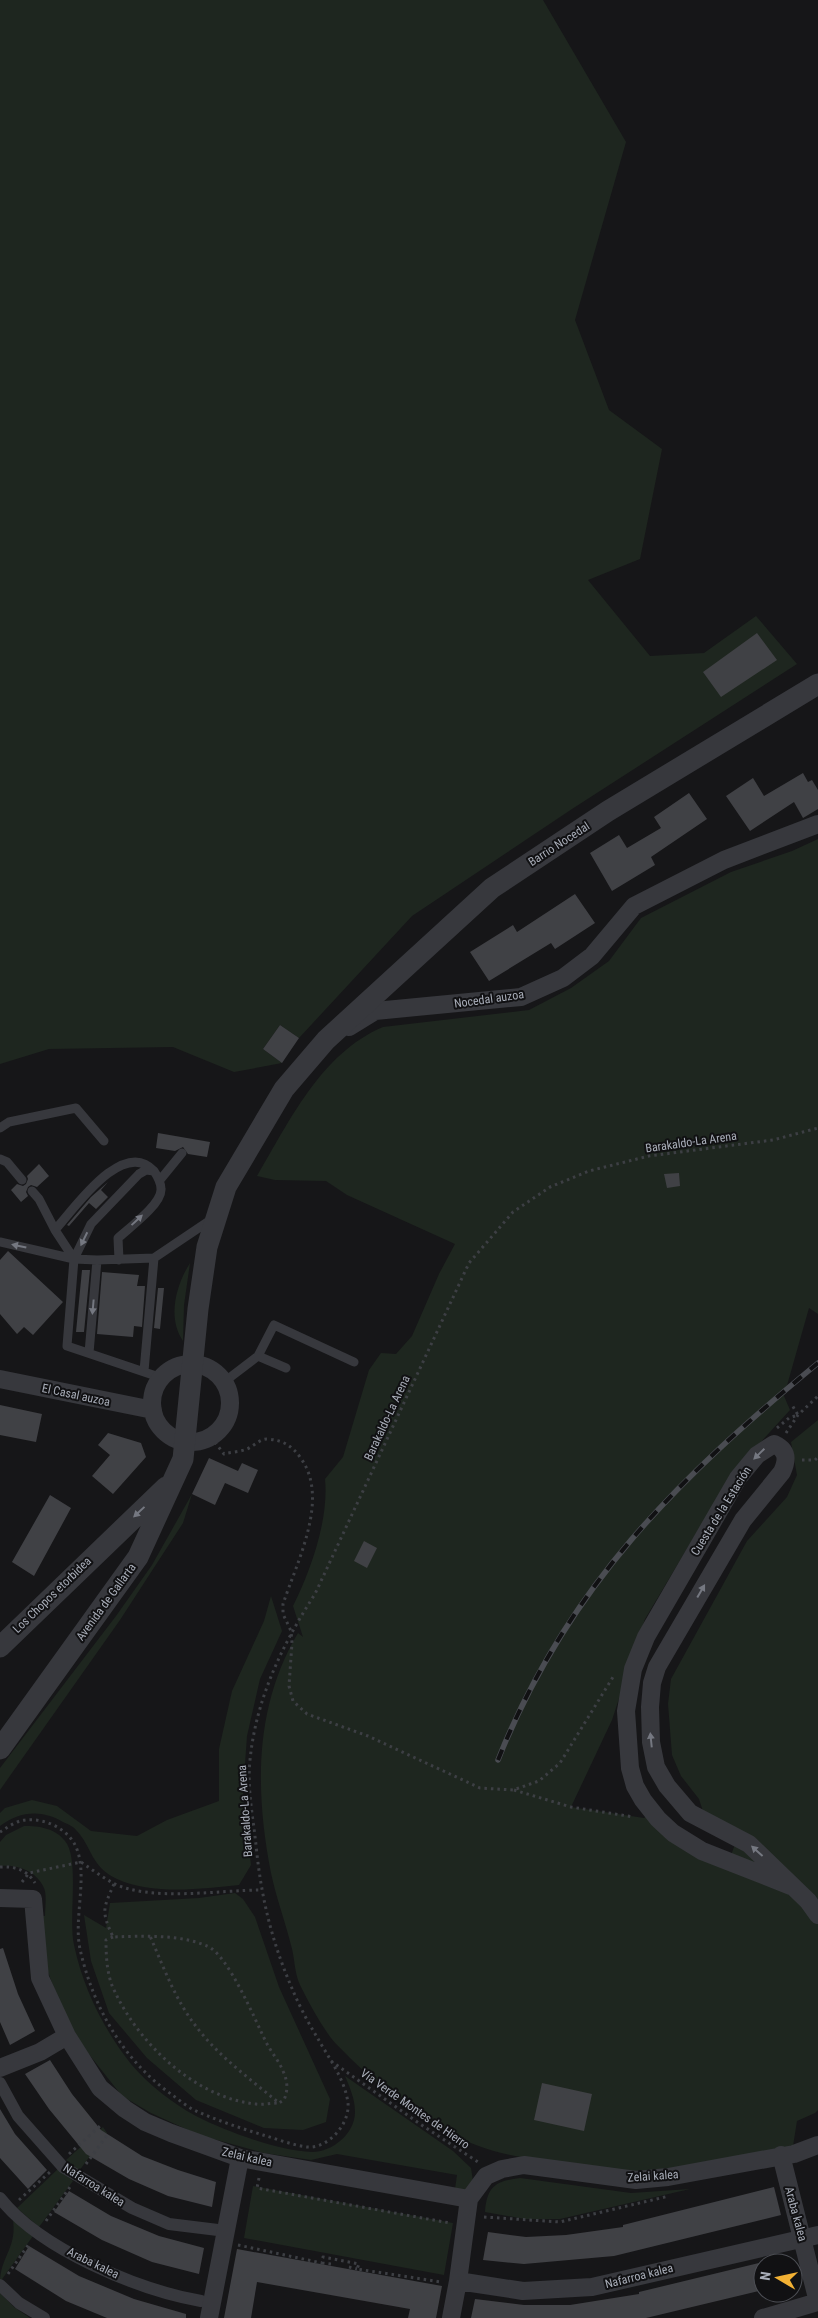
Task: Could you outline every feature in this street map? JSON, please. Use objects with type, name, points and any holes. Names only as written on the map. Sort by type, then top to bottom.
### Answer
[{"type":"street","name":"Barrio Nocedal","points":[[215,1217],[226,1187],[279,1097],[326,1040],[492,888],[608,811],[818,684]]},
{"type":"street","name":"Nocedal auzoa","points":[[326,1040],[375,1011],[521,997],[563,978],[592,956],[634,906],[724,860],[818,824]]},
{"type":"street","name":"Avenida de Gallarta","points":[[0,1748],[138,1557],[183,1459],[201,1278],[215,1217]]},
{"type":"street","points":[[193,1364],[208,1368],[224,1382],[229,1394],[230,1406],[227,1419],[211,1437],[199,1442],[186,1442],[174,1439],[164,1432],[157,1422],[152,1399],[156,1387],[171,1370],[181,1365],[193,1364]]},
{"type":"street","name":"El Casal auzoa","points":[[0,1379],[153,1410]]},
{"type":"street","name":"Cuesta de la Estación","points":[[791,1886],[687,1843],[668,1828],[652,1811],[635,1786],[630,1768],[626,1711],[633,1669],[646,1637],[738,1478],[757,1455],[774,1444],[782,1448],[786,1454],[786,1463],[782,1472],[742,1520],[657,1667],[652,1683],[650,1708],[651,1742],[656,1767],[666,1786],[690,1813],[749,1844],[791,1886],[815,1905]]},
{"type":"street","name":"Los Chopos etorbidea","points":[[0,1647],[172,1481]]},
{"type":"street","points":[[105,1544],[138,1557]]},
{"type":"street","points":[[0,1898],[32,1899],[40,1978],[67,2036],[40,2052],[0,2068]]},
{"type":"street","name":"Zelai kalea","points":[[67,2036],[100,2088],[125,2109],[145,2122],[171,2133],[240,2158],[469,2198],[486,2176],[524,2165],[636,2180],[668,2177],[803,2151],[818,2145]]},
{"type":"street","name":"Nafarroa kalea","points":[[0,2083],[18,2116],[60,2163],[78,2176],[132,2208],[169,2224],[232,2234]]},
{"type":"street","name":"Araba kalea","points":[[763,2318],[818,2302],[810,2237],[781,2155]]},
{"type":"street","points":[[209,2318],[232,2234],[240,2158]]},
{"type":"street","name":"Araba kalea","points":[[0,2198],[37,2233],[98,2268],[146,2286],[200,2301]]},
{"type":"street","points":[[451,2318],[453,2282],[469,2198]]},
{"type":"street","name":"Nafarroa kalea","points":[[453,2282],[523,2291],[592,2287],[810,2237]]},
{"type":"street","points":[[0,2285],[19,2303],[44,2318]]},
{"type":"lane","points":[[0,1128],[9,1122],[76,1108],[104,1141]]},
{"type":"lane","points":[[160,1180],[182,1152]]},
{"type":"lane","points":[[0,1159],[7,1162],[22,1180]]},
{"type":"lane","points":[[55,1230],[105,1175],[116,1167],[128,1162],[138,1161],[147,1164],[160,1180],[162,1190],[157,1201],[118,1238],[119,1260]]},
{"type":"lane","points":[[154,1171],[146,1170],[139,1174],[91,1224],[74,1259],[67,1346],[162,1378]]},
{"type":"lane","points":[[32,1191],[74,1259]]},
{"type":"lane","points":[[0,1242],[74,1259],[119,1260],[154,1258],[215,1217]]},
{"type":"lane","points":[[144,1371],[154,1258]]},
{"type":"lane","points":[[89,1353],[97,1260]]},
{"type":"lane","points":[[224,1382],[258,1356],[274,1325],[354,1362]]},
{"type":"lane","points":[[258,1356],[286,1368]]},
{"type":"path","name":"Barakaldo-La Arena","points":[[0,1832],[20,1821],[41,1821],[57,1827],[73,1842],[81,1862],[78,1904],[80,1948],[93,1989],[105,2022],[120,2043],[155,2083],[192,2109],[240,2128],[308,2147],[322,2145],[335,2135],[344,2122],[348,2105],[344,2086],[292,1990],[274,1944],[261,1890],[251,1801],[250,1762],[258,1717],[272,1670],[291,1631],[315,1594],[469,1263],[513,1212],[550,1187],[589,1171],[649,1156],[773,1140],[818,1128]]},
{"type":"path","points":[[785,1435],[798,1415],[818,1396]]},
{"type":"path","points":[[792,1405],[798,1415]]},
{"type":"path","points":[[776,1430],[789,1418],[798,1415]]},
{"type":"path","points":[[211,1437],[224,1454],[247,1449],[264,1439],[283,1441],[296,1452],[306,1466],[313,1490],[312,1514],[283,1604],[283,1614],[291,1631],[289,1686],[293,1701],[307,1714],[368,1736],[480,1788],[513,1790],[571,1807],[644,1818],[652,1811]]},
{"type":"path","points":[[796,1460],[814,1460],[818,1457]]},
{"type":"path","points":[[513,1790],[539,1781],[560,1763],[618,1669]]},
{"type":"path","points":[[0,1867],[8,1866],[29,1873],[81,1862],[114,1884],[143,1891],[198,1894],[261,1890]]},
{"type":"path","points":[[112,1937],[103,1916],[105,1904],[114,1884]]},
{"type":"path","points":[[150,1936],[176,1994],[195,2025],[230,2061],[279,2103]]},
{"type":"path","points":[[150,1936],[207,1945],[217,1952],[250,2007],[266,2043],[283,2071],[288,2090],[284,2100],[279,2103],[257,2104],[231,2099],[204,2087],[176,2067],[146,2040],[126,2014],[114,1990],[106,1950],[106,1940],[112,1937],[150,1936]]},
{"type":"path","name":"Vía Verde Montes de Hierro","points":[[330,2060],[420,2124],[474,2160],[485,2164]]},
{"type":"path","points":[[10,2209],[100,2126]]},
{"type":"path","points":[[37,2233],[108,2134]]},
{"type":"path","points":[[260,2172],[257,2188],[453,2223],[455,2216]]},
{"type":"path","points":[[483,2225],[485,2216],[523,2221],[560,2222],[672,2195]]},
{"type":"path","points":[[232,2234],[236,2245],[331,2264]]},
{"type":"path","points":[[11,2270],[27,2247]]},
{"type":"path","points":[[322,2262],[322,2257],[359,2264],[357,2269]]},
{"type":"path","points":[[349,2267],[453,2282]]},
{"type":"shaded area","points":[[0,0],[543,0],[626,142],[575,320],[609,410],[662,449],[640,559],[588,580],[650,656],[704,653],[756,616],[797,664],[572,809],[412,916],[299,1038],[280,1025],[263,1049],[282,1063],[234,1072],[173,1047],[49,1049],[0,1064]]},
{"type":"shaded area","points":[[818,839],[818,1314],[809,1308],[784,1396],[790,1410],[731,1475],[645,1619],[612,1720],[571,1807],[644,1818],[656,1809],[681,1833],[731,1855],[736,1842],[710,1832],[699,1799],[681,1776],[672,1755],[668,1704],[671,1679],[747,1541],[787,1497],[797,1475],[791,1442],[818,1420],[818,2110],[797,2121],[793,2146],[679,2168],[641,2172],[611,2172],[508,2155],[459,2138],[425,2119],[378,2084],[333,2041],[318,2019],[298,1980],[292,1950],[271,1873],[262,1811],[262,1750],[266,1720],[273,1690],[284,1661],[298,1633],[303,1637],[293,1606],[306,1577],[317,1544],[324,1511],[325,1479],[343,1457],[369,1370],[381,1353],[396,1354],[412,1336],[439,1274],[455,1244],[347,1195],[326,1181],[275,1180],[257,1176],[295,1112],[324,1071],[361,1039],[383,1027],[529,1010],[571,988],[609,961],[641,918],[731,872],[792,851]]},
{"type":"shaded area","points":[[190,1263],[184,1305],[183,1341],[178,1332],[174,1312],[177,1291]]},
{"type":"shaded area","points":[[192,1494],[183,1523],[120,1620],[0,1790],[0,1768],[116,1616],[152,1565]]},
{"type":"shaded area","points":[[271,1596],[282,1631],[260,1679],[247,1736],[243,1792],[251,1865],[239,1885],[177,1890],[130,1884],[108,1874],[97,1863],[82,1837],[75,1829],[55,1818],[39,1814],[23,1815],[15,1817],[0,1826],[0,1813],[5,1808],[32,1800],[57,1806],[91,1831],[137,1836],[167,1820],[219,1801],[219,1749],[232,1691],[264,1621]]},
{"type":"shaded area","points":[[24,1826],[41,1827],[52,1831],[65,1841],[72,1861],[74,1945],[89,1993],[103,2023],[121,2051],[138,2072],[161,2093],[196,2116],[237,2134],[284,2148],[312,2152],[327,2149],[334,2145],[351,2128],[355,2107],[345,2076],[453,2151],[471,2168],[473,2181],[465,2190],[455,2189],[457,2175],[337,2154],[311,2160],[264,2153],[199,2135],[151,2113],[122,2096],[84,2048],[62,2010],[48,1972],[41,1916],[45,1916],[46,1898],[41,1882],[26,1870],[13,1866],[0,1866],[0,1842],[6,1835]]},
{"type":"shaded area","points":[[235,1893],[243,1899],[255,1917],[279,1987],[330,2099],[326,2122],[303,2130],[264,2128],[196,2100],[147,2058],[109,2013],[91,1961],[84,1915],[106,1928],[110,1903],[199,1898]]},
{"type":"shaded area","points":[[103,2127],[107,2133],[79,2171],[66,2160]]},
{"type":"shaded area","points":[[59,2168],[73,2181],[39,2227],[17,2208]]},
{"type":"shaded area","points":[[520,2178],[631,2193],[690,2189],[560,2219],[525,2219],[485,2212],[490,2191],[498,2183]]},
{"type":"shaded area","points":[[253,2186],[453,2223],[444,2275],[244,2238]]},
{"type":"shaded area","points":[[13,2220],[33,2236],[0,2282],[3,2266],[13,2238]]},
{"type":"shaded area","points":[[0,2293],[14,2307],[30,2318],[0,2318]]},
{"type":"building","points":[[757,633],[777,660],[721,697],[703,672]]},
{"type":"building","points":[[803,773],[808,782],[812,780],[818,790],[818,809],[803,818],[794,802],[750,831],[726,796],[753,778],[764,796]]},
{"type":"building","points":[[689,793],[707,819],[651,857],[655,865],[612,891],[590,853],[619,835],[627,848],[661,828],[654,817]]},
{"type":"building","points":[[575,894],[595,923],[555,949],[551,943],[489,981],[470,952],[513,925],[517,932]]},
{"type":"building","points":[[280,1025],[299,1038],[282,1063],[263,1049]]},
{"type":"building","points":[[158,1133],[210,1142],[207,1157],[188,1154],[183,1147],[175,1151],[156,1148]]},
{"type":"building","points":[[39,1164],[49,1176],[37,1187],[31,1185],[28,1187],[26,1192],[28,1196],[21,1202],[11,1190],[17,1184],[23,1186],[26,1184],[27,1176]]},
{"type":"building","points":[[679,1173],[680,1186],[667,1188],[664,1174]]},
{"type":"building","points":[[108,1182],[101,1190],[108,1197],[96,1209],[89,1203],[69,1226],[67,1225],[91,1197]]},
{"type":"building","points":[[8,1251],[63,1302],[33,1335],[24,1327],[17,1334],[0,1314],[0,1260]]},
{"type":"building","points":[[82,1270],[90,1270],[84,1332],[76,1332]]},
{"type":"building","points":[[102,1272],[139,1275],[137,1286],[145,1286],[142,1327],[134,1326],[133,1337],[97,1334]]},
{"type":"building","points":[[158,1288],[164,1288],[160,1329],[154,1328]]},
{"type":"building","points":[[0,1405],[42,1414],[36,1442],[0,1435]]},
{"type":"building","points":[[108,1433],[141,1443],[146,1457],[113,1494],[92,1476],[110,1455],[98,1445]]},
{"type":"building","points":[[209,1458],[238,1471],[242,1463],[258,1470],[248,1493],[225,1483],[215,1505],[192,1494]]},
{"type":"building","points":[[50,1495],[71,1508],[34,1576],[12,1562]]},
{"type":"building","points":[[364,1541],[377,1548],[367,1568],[354,1561]]},
{"type":"building","points":[[3,1948],[18,1994],[35,2031],[10,2045],[0,2022],[0,1949]]},
{"type":"building","points":[[50,2060],[72,2094],[101,2130],[142,2156],[216,2182],[212,2207],[168,2196],[129,2179],[86,2154],[49,2109],[25,2074]]},
{"type":"building","points":[[542,2083],[592,2094],[584,2131],[534,2120]]},
{"type":"building","points":[[0,2109],[15,2134],[47,2170],[28,2189],[0,2158]]},
{"type":"building","points":[[774,2187],[781,2215],[614,2256],[524,2264],[483,2260],[488,2232],[526,2237],[566,2235],[623,2227],[623,2225]]},
{"type":"building","points":[[69,2191],[111,2216],[159,2236],[204,2248],[199,2274],[152,2262],[102,2240],[54,2212]]},
{"type":"building","points":[[29,2246],[79,2276],[134,2299],[186,2314],[186,2318],[107,2318],[66,2301],[15,2269]]},
{"type":"building","points":[[237,2249],[442,2286],[436,2318],[408,2318],[410,2309],[257,2282],[251,2318],[224,2318]]},
{"type":"building","points":[[753,2264],[753,2292],[646,2318],[471,2318],[475,2299],[524,2305],[570,2305],[639,2294],[639,2292]]},
{"type":"railway","points":[[498,1760],[526,1698],[557,1641],[592,1589],[631,1540],[673,1494],[718,1450],[818,1363]]}]
